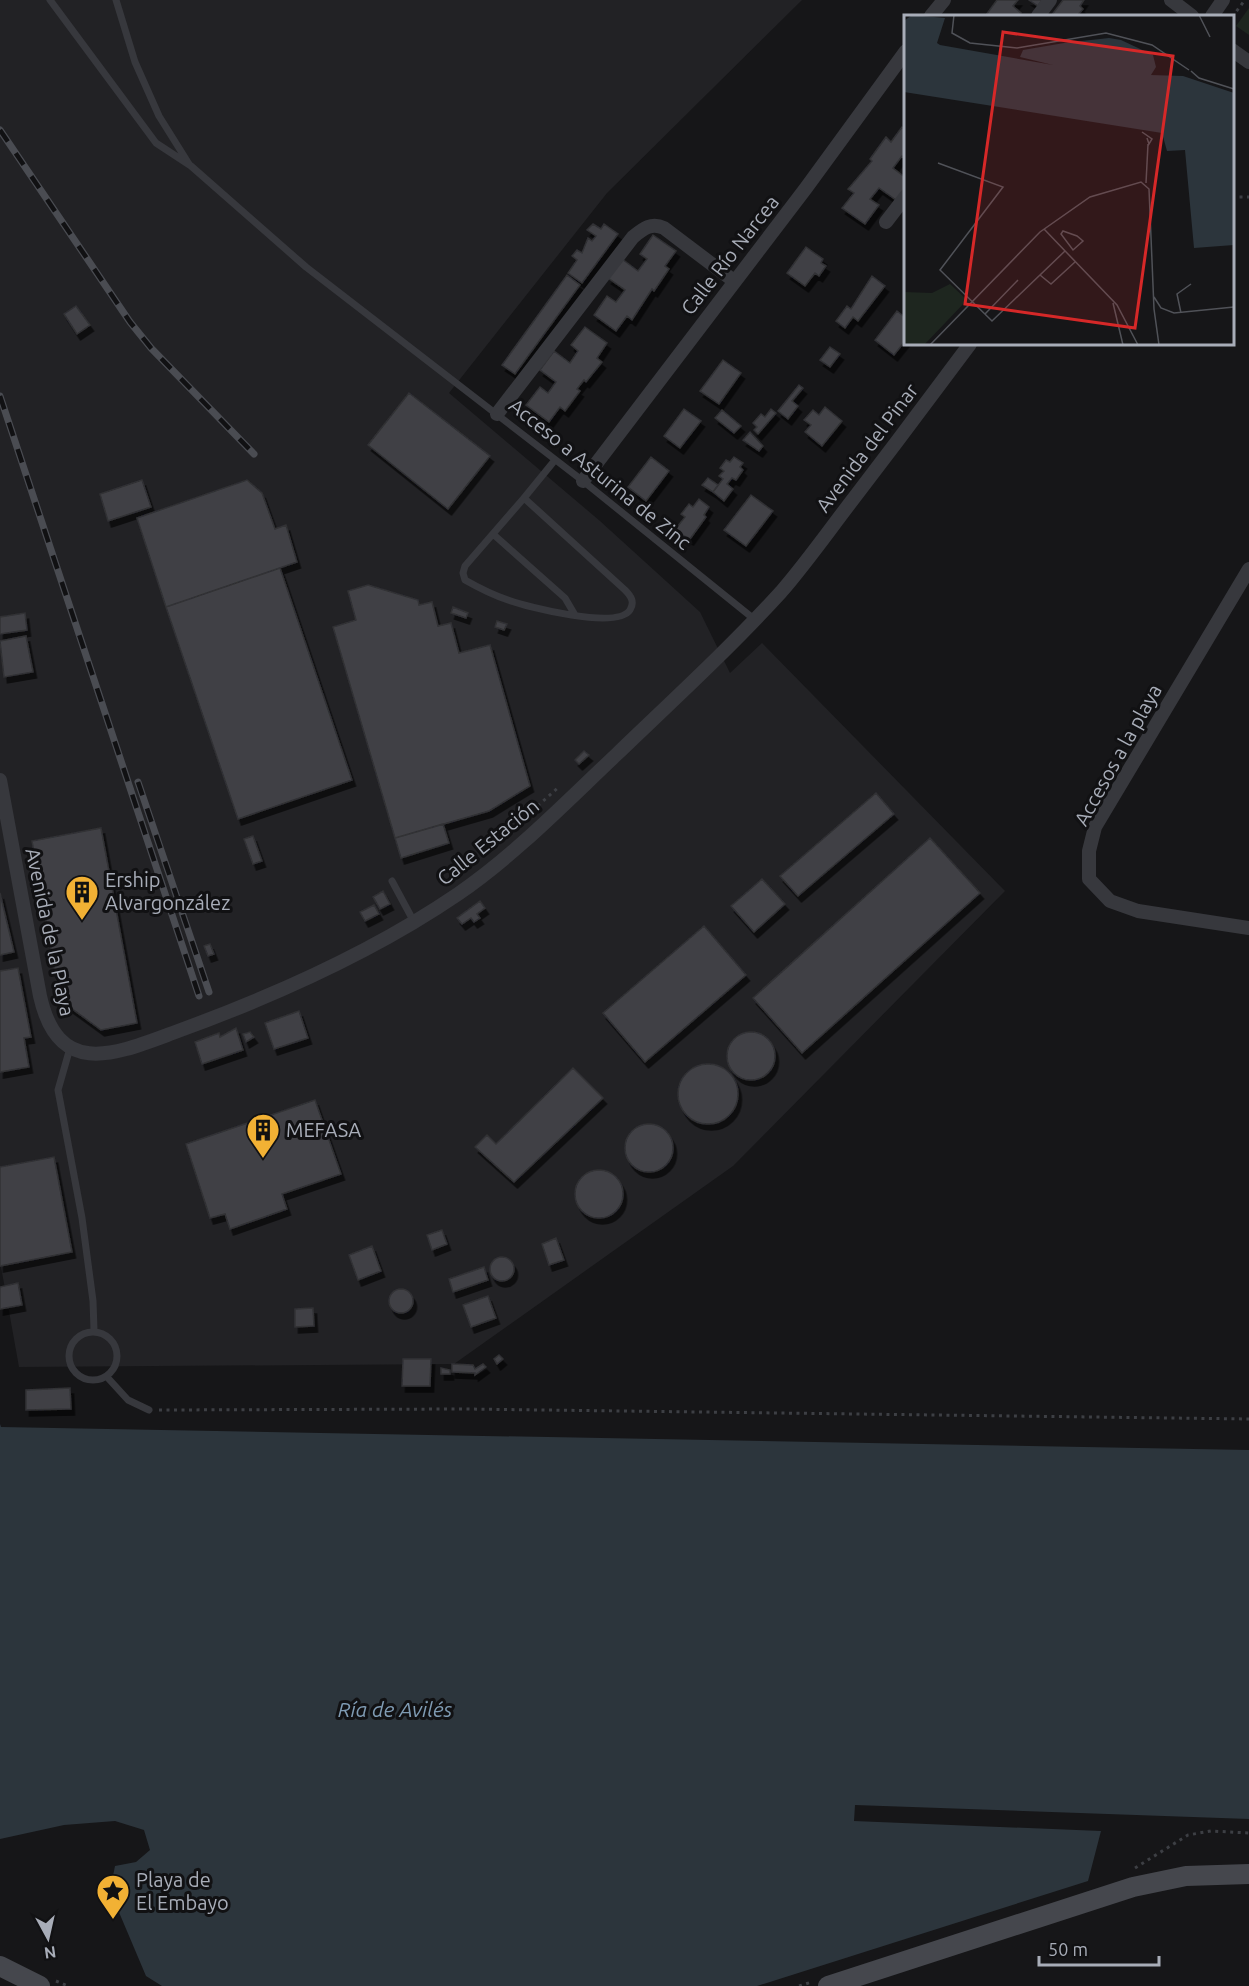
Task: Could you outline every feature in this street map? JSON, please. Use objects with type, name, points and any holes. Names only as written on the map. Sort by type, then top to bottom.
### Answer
[{"type":"street","points":[[932,15],[944,0]]},
{"type":"street","points":[[1039,15],[1050,0]]},
{"type":"street","points":[[1171,0],[1191,15]]},
{"type":"street","points":[[1213,15],[1223,0]]},
{"type":"street","points":[[1234,51],[1249,62]]},
{"type":"street","name":"Calle Río Narcea","points":[[583,481],[904,54]]},
{"type":"street","points":[[886,222],[904,199]]},
{"type":"street","points":[[497,414],[633,237],[645,227],[657,225],[664,228],[734,281]]},
{"type":"street","name":"Avenida del Pinar","points":[[795,576],[969,345]]},
{"type":"street","name":"Accesos a la playa","points":[[1249,569],[1095,827],[1089,851],[1089,879],[1110,901],[1138,911],[1249,928]]},
{"type":"street","name":"Calle Estación","points":[[70,1048],[106,1054],[135,1047],[218,1017],[333,965],[465,889],[563,805],[754,619],[795,576]]},
{"type":"street","name":"Avenida de la Playa","points":[[0,780],[43,1011],[51,1030],[70,1048]]},
{"type":"street","points":[[828,1986],[1133,1887],[1186,1876],[1249,1874]]},
{"type":"street","points":[[0,1966],[40,1986]]},
{"type":"lane","points":[[50,0],[156,143],[191,166]]},
{"type":"lane","points":[[116,0],[135,62],[159,116],[191,166]]},
{"type":"lane","name":"Acceso a Asturina de Zinc","points":[[191,166],[306,267],[583,481],[754,619]]},
{"type":"lane","points":[[524,498],[631,596],[632,605],[628,613],[621,617],[575,615],[510,601],[465,580],[463,573],[465,566],[555,460]]},
{"type":"lane","points":[[493,534],[565,598],[575,615]]},
{"type":"lane","points":[[392,881],[413,920]]},
{"type":"lane","points":[[70,1048],[58,1090],[82,1218],[93,1301],[94,1330]]},
{"type":"lane","points":[[94,1330],[108,1337],[117,1363],[107,1377],[101,1380],[84,1379],[78,1376],[70,1362],[70,1347],[75,1339],[85,1332],[94,1330]]},
{"type":"lane","points":[[107,1377],[128,1400],[149,1410]]},
{"type":"path","points":[[1234,16],[1245,0]]},
{"type":"path","points":[[489,850],[568,779]]},
{"type":"path","points":[[149,1410],[489,1410],[1249,1419]]},
{"type":"shaded area","points":[[0,0],[802,0],[607,193],[449,393],[600,521],[700,612],[730,673],[762,643],[1005,891],[733,1166],[454,1364],[19,1367],[0,1261]]},
{"type":"shaded area","points":[[1249,8],[1249,35],[1236,26]]},
{"type":"water","name":"Ría de Avilés","points":[[0,1424],[1,1427],[1249,1450],[1249,1819],[855,1805],[854,1821],[1101,1831],[1088,1881],[757,1986],[162,1986],[146,1976],[110,1891],[115,1866],[136,1862],[150,1850],[144,1830],[115,1821],[64,1825],[0,1839]]},
{"type":"building","points":[[997,0],[1018,0],[1013,6],[1021,13],[1020,15],[986,15]]},
{"type":"building","points":[[1029,0],[1042,0],[1038,6]]},
{"type":"building","points":[[1063,0],[1084,0],[1080,6],[1083,9],[1078,15],[1052,15]]},
{"type":"building","points":[[902,127],[904,128],[904,158],[902,156],[893,168],[904,176],[904,190],[896,200],[879,188],[870,199],[879,205],[865,224],[842,208],[854,193],[848,189],[872,161],[870,159],[886,137],[891,142]]},
{"type":"building","points":[[593,224],[601,229],[604,224],[618,234],[582,283],[568,273],[577,260],[572,256],[577,250],[582,253],[588,238],[592,241],[596,236],[587,230]]},
{"type":"building","points":[[653,235],[676,251],[665,266],[669,269],[654,291],[652,289],[632,320],[627,316],[616,331],[594,315],[607,296],[616,302],[625,290],[608,278],[622,259],[638,271],[647,259],[640,254]]},
{"type":"building","points":[[806,247],[823,259],[821,263],[826,266],[819,276],[815,273],[805,286],[787,273]]},
{"type":"building","points":[[567,275],[580,285],[515,374],[502,365]]},
{"type":"building","points":[[872,276],[885,286],[858,321],[853,317],[845,328],[836,321],[847,306],[851,309]]},
{"type":"building","points":[[76,306],[90,325],[77,334],[64,314]]},
{"type":"building","points":[[897,311],[904,316],[904,342],[894,355],[875,340]]},
{"type":"building","points":[[585,327],[607,343],[597,358],[602,362],[586,382],[584,380],[577,389],[580,391],[565,411],[560,407],[549,422],[526,405],[540,387],[548,393],[556,382],[540,370],[554,351],[570,363],[578,351],[571,345]]},
{"type":"building","points":[[830,347],[840,354],[830,367],[820,360]]},
{"type":"building","points":[[723,360],[741,373],[719,404],[700,391]]},
{"type":"building","points":[[799,385],[803,388],[792,401],[798,406],[788,419],[778,411]]},
{"type":"building","points":[[409,393],[490,456],[448,509],[368,445]]},
{"type":"building","points":[[825,407],[842,421],[822,446],[805,432],[811,425],[804,420],[813,410],[819,415]]},
{"type":"building","points":[[684,409],[701,421],[680,448],[664,436]]},
{"type":"building","points":[[771,409],[776,413],[758,434],[754,430],[757,427],[753,423],[761,414],[765,417]]},
{"type":"building","points":[[722,410],[741,426],[734,433],[715,418]]},
{"type":"building","points":[[750,432],[763,446],[759,451],[743,440]]},
{"type":"building","points":[[651,457],[669,471],[646,501],[628,487]]},
{"type":"building","points":[[734,457],[743,463],[740,467],[743,470],[736,480],[732,478],[727,484],[733,489],[724,501],[713,492],[723,479],[719,476],[724,471],[720,468],[726,460],[730,462]]},
{"type":"building","points":[[708,478],[718,485],[713,492],[702,485]]},
{"type":"building","points":[[142,480],[151,507],[108,521],[100,494]]},
{"type":"building","points":[[247,480],[262,493],[275,529],[286,525],[297,562],[166,607],[137,518]]},
{"type":"building","points":[[751,495],[773,511],[746,546],[724,530]]},
{"type":"building","points":[[699,499],[709,507],[704,515],[706,517],[690,539],[674,531],[685,517],[681,514],[689,504],[693,507]]},
{"type":"building","points":[[280,568],[352,780],[238,819],[166,607]]},
{"type":"building","points":[[368,585],[418,600],[419,605],[432,602],[438,626],[451,623],[459,653],[490,645],[530,786],[489,811],[395,838],[333,627],[356,620],[348,591]]},
{"type":"building","points":[[453,607],[468,613],[466,618],[451,613]]},
{"type":"building","points":[[25,613],[27,630],[0,634],[0,617]]},
{"type":"building","points":[[497,621],[507,624],[504,630],[495,627]]},
{"type":"building","points":[[26,636],[33,672],[4,677],[0,641]]},
{"type":"building","points":[[584,751],[589,755],[579,764],[575,760]]},
{"type":"building","points":[[876,793],[894,814],[798,896],[780,876]]},
{"type":"building","points":[[443,824],[449,843],[401,858],[395,838]]},
{"type":"building","name":"Ership Alvargonzález","points":[[101,828],[137,1023],[101,1030],[60,1000],[32,841]]},
{"type":"building","points":[[253,836],[262,861],[253,864],[244,839]]},
{"type":"building","points":[[930,838],[980,893],[802,1053],[753,998]]},
{"type":"building","points":[[762,879],[785,904],[754,932],[731,906]]},
{"type":"building","points":[[383,891],[390,904],[380,909],[373,897]]},
{"type":"building","points":[[0,893],[14,952],[0,955]]},
{"type":"building","points":[[480,901],[485,908],[477,914],[480,918],[474,922],[471,918],[462,924],[457,918]]},
{"type":"building","points":[[374,905],[379,914],[365,921],[360,912]]},
{"type":"building","points":[[704,926],[746,975],[645,1062],[603,1013]]},
{"type":"building","points":[[210,944],[214,954],[208,956],[204,946]]},
{"type":"building","points":[[18,968],[31,1037],[24,1038],[29,1067],[0,1072],[0,971]]},
{"type":"building","points":[[299,1011],[308,1038],[274,1049],[265,1023]]},
{"type":"building","points":[[236,1028],[243,1050],[202,1064],[195,1042],[219,1033],[220,1037]]},
{"type":"building","points":[[250,1032],[254,1037],[246,1042],[243,1034]]},
{"type":"building","points":[[746,1032],[756,1032],[768,1039],[775,1051],[775,1061],[768,1073],[756,1080],[746,1080],[731,1069],[727,1061],[727,1051],[738,1036]]},
{"type":"building","points":[[708,1064],[729,1073],[738,1094],[729,1115],[708,1124],[687,1115],[678,1094],[687,1073]]},
{"type":"building","points":[[573,1068],[603,1098],[514,1182],[475,1147],[487,1135],[496,1144]]},
{"type":"building","name":"MEFASA","points":[[315,1100],[341,1174],[282,1194],[287,1209],[230,1229],[225,1214],[210,1218],[186,1144]]},
{"type":"building","points":[[644,1124],[654,1124],[666,1131],[673,1143],[673,1153],[666,1165],[654,1172],[644,1172],[629,1161],[625,1153],[625,1143],[636,1128]]},
{"type":"building","points":[[54,1157],[72,1252],[0,1266],[0,1167]]},
{"type":"building","points":[[594,1170],[604,1170],[616,1177],[623,1189],[623,1199],[616,1211],[604,1218],[594,1218],[579,1207],[575,1199],[575,1189],[586,1174]]},
{"type":"building","points":[[442,1230],[447,1244],[432,1250],[427,1235]]},
{"type":"building","points":[[556,1238],[564,1260],[549,1265],[542,1244]]},
{"type":"building","points":[[372,1246],[381,1271],[358,1280],[349,1255]]},
{"type":"building","points":[[502,1257],[511,1260],[514,1269],[511,1278],[502,1281],[493,1278],[490,1269],[493,1260]]},
{"type":"building","points":[[484,1267],[488,1280],[453,1292],[449,1279]]},
{"type":"building","points":[[18,1283],[22,1305],[0,1309],[0,1287]]},
{"type":"building","points":[[401,1289],[410,1292],[413,1301],[410,1310],[401,1313],[392,1310],[389,1301],[392,1292]]},
{"type":"building","points":[[488,1296],[496,1318],[471,1327],[463,1305]]},
{"type":"building","points":[[313,1308],[314,1326],[295,1327],[295,1309]]},
{"type":"building","points":[[499,1355],[503,1359],[497,1364],[494,1359]]},
{"type":"building","points":[[403,1359],[431,1359],[430,1386],[402,1386]]},
{"type":"building","points":[[452,1364],[473,1365],[475,1369],[483,1364],[486,1367],[475,1375],[475,1373],[452,1372]]},
{"type":"building","points":[[441,1368],[450,1370],[450,1374],[441,1374]]},
{"type":"building","points":[[70,1388],[71,1409],[26,1410],[26,1390]]},
{"type":"railway","points":[[0,130],[130,322],[151,348],[254,454]]},
{"type":"railway","points":[[0,396],[199,996]]},
{"type":"railway","points":[[138,782],[209,992]]},
{"type":"place","name":"Ership Alvargonzález","points":[[82,921]]},
{"type":"place","name":"MEFASA","points":[[263,1159]]},
{"type":"place","name":"Playa de El Embayo","points":[[113,1920]]}]
